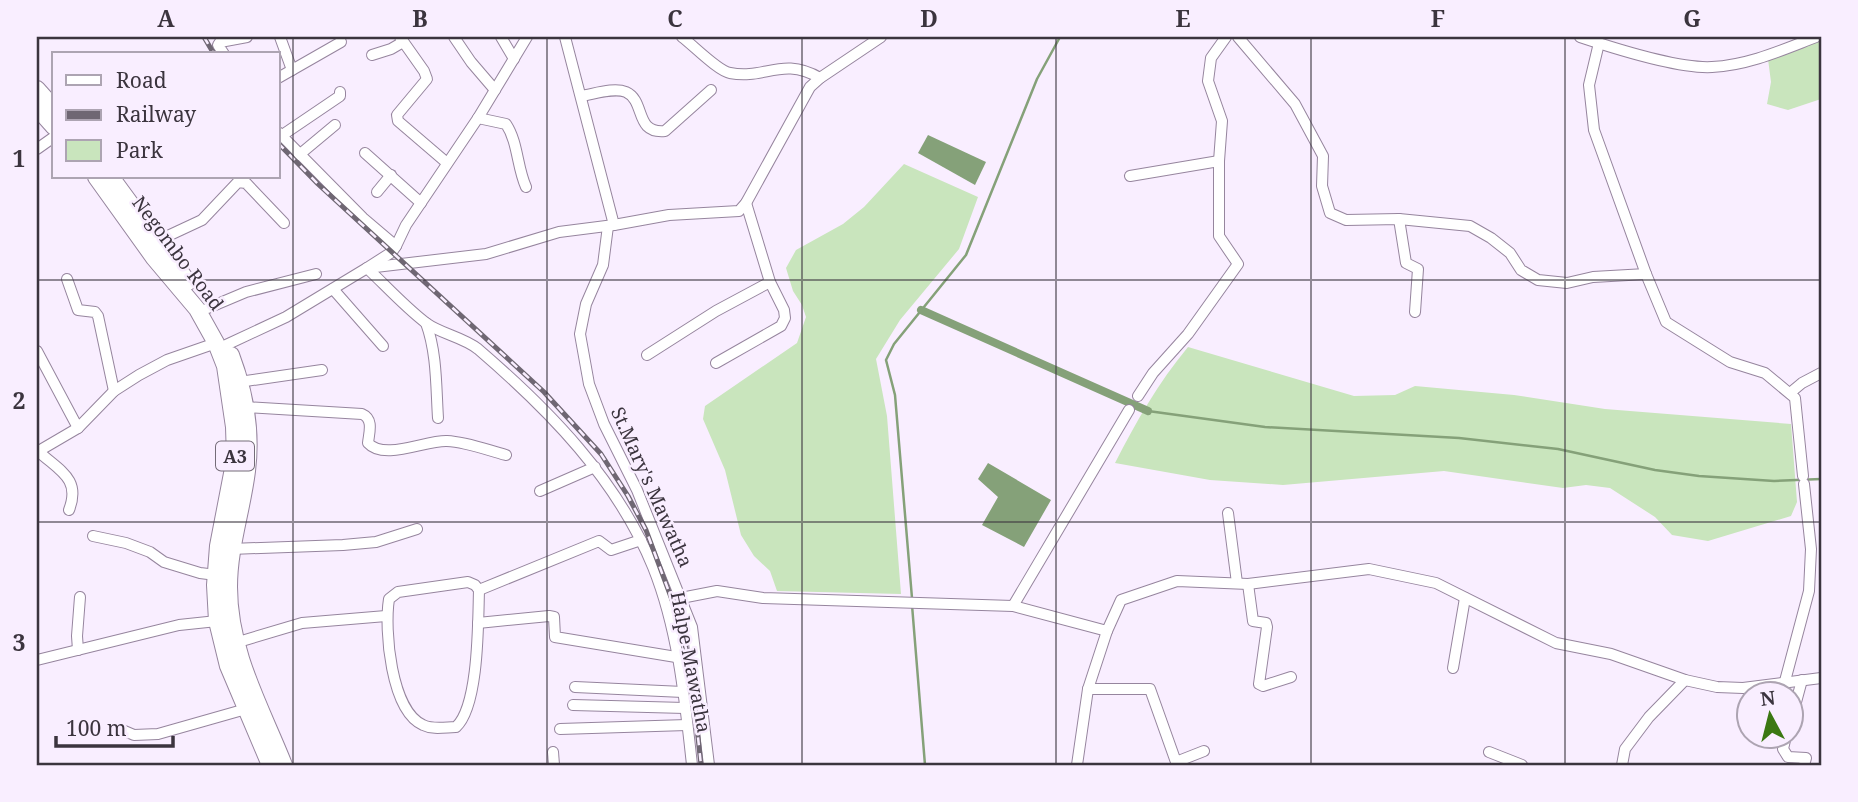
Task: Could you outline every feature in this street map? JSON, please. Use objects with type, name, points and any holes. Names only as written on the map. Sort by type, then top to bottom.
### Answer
[{"type":"highway","points":[[37,89],[52,106]]},
{"type":"highway","points":[[37,108],[52,125]]},
{"type":"highway","name":"Negombo Road","points":[[97,178],[221,344],[234,427],[235,458],[220,528],[216,575],[217,621],[228,666],[270,765]]},
{"type":"highway","name":"Negombo Road","points":[[112,178],[208,308],[239,383],[249,444],[247,474],[231,549],[229,589],[235,643],[263,717],[285,765]]},
{"type":"street","points":[[223,52],[218,45],[220,42],[247,37]]},
{"type":"street","points":[[280,37],[292,70]]},
{"type":"street","points":[[454,37],[495,90]]},
{"type":"street","points":[[501,37],[514,59]]},
{"type":"street","points":[[69,510],[74,490],[71,480],[38,452],[78,428],[114,391],[167,360],[221,344],[286,317],[391,252],[527,37]]},
{"type":"street","points":[[565,37],[611,226]]},
{"type":"street","points":[[682,37],[727,73],[750,73],[792,67],[804,69],[820,78]]},
{"type":"street","points":[[368,268],[486,254],[559,232],[669,215],[739,211],[746,203],[804,97],[820,78],[881,37]]},
{"type":"street","points":[[1138,396],[1153,373],[1188,334],[1238,264],[1219,236],[1222,121],[1208,81],[1211,58],[1226,37]]},
{"type":"street","points":[[1238,37],[1295,104],[1323,156],[1322,186],[1330,214],[1346,220],[1399,219],[1470,226],[1510,253],[1521,270],[1538,280],[1567,283],[1594,277],[1646,274]]},
{"type":"street","points":[[1580,37],[1667,61],[1710,67],[1754,60],[1816,37]]},
{"type":"street","points":[[372,55],[391,49],[401,39],[424,71],[426,79],[397,115],[398,121],[447,163]]},
{"type":"street","points":[[280,77],[341,42]]},
{"type":"street","points":[[1599,43],[1589,85],[1594,130],[1666,322],[1730,362],[1765,373],[1795,398],[1811,549],[1809,591],[1785,680]]},
{"type":"street","points":[[581,96],[617,90],[626,92],[632,97],[648,128],[656,132],[665,131],[711,90]]},
{"type":"street","points":[[340,92],[340,96],[280,134],[363,218],[396,246]]},
{"type":"street","points":[[478,118],[506,124],[511,131],[526,187]]},
{"type":"street","points":[[299,155],[335,125]]},
{"type":"street","points":[[37,149],[52,138]]},
{"type":"street","points":[[365,153],[421,203]]},
{"type":"street","points":[[1130,176],[1219,161]]},
{"type":"street","points":[[377,192],[391,175]]},
{"type":"street","points":[[157,241],[202,220],[238,182],[246,183],[284,223]]},
{"type":"street","points":[[716,363],[781,326],[785,318],[784,310],[770,282],[746,203]]},
{"type":"street","points":[[1399,219],[1406,263],[1418,269],[1415,312]]},
{"type":"street","name":"St.Mary's Mawatha","points":[[611,226],[603,265],[586,304],[580,334],[589,384],[692,627],[709,765]]},
{"type":"street","name":"Halpe Mawatha","points":[[368,268],[426,323],[475,347],[556,421],[595,467],[641,540],[654,569],[669,623],[683,692],[692,765]]},
{"type":"street","points":[[208,308],[246,292],[316,274]]},
{"type":"street","points":[[67,279],[78,310],[95,312],[98,316],[114,391]]},
{"type":"street","points":[[647,355],[716,311],[770,282]]},
{"type":"street","points":[[333,289],[383,346]]},
{"type":"street","points":[[426,323],[435,372],[438,418]]},
{"type":"street","points":[[37,351],[78,428]]},
{"type":"street","points":[[239,383],[322,370]]},
{"type":"street","points":[[1790,393],[1821,373]]},
{"type":"street","points":[[245,407],[362,414],[370,421],[368,443],[373,449],[450,441],[506,455]]},
{"type":"street","points":[[1013,606],[1129,410]]},
{"type":"street","points":[[540,491],[595,467]]},
{"type":"street","points":[[1228,513],[1254,621],[1266,623],[1267,627],[1259,684],[1263,686],[1291,677]]},
{"type":"street","points":[[231,549],[376,542],[417,529]]},
{"type":"street","points":[[93,536],[126,542],[150,552],[164,562],[216,575]]},
{"type":"street","points":[[479,590],[599,541],[611,550],[641,540]]},
{"type":"street","points":[[1077,765],[1088,689],[1107,631],[1121,600],[1177,581],[1243,583],[1369,569],[1436,583],[1556,643],[1611,654],[1685,680],[1717,687],[1736,688]]},
{"type":"street","points":[[468,582],[475,584],[479,590],[472,694],[463,721],[456,727],[421,725],[408,713],[396,685],[386,616],[389,599],[398,592],[468,582]]},
{"type":"street","points":[[681,598],[717,592],[762,598],[1013,606],[1107,631]]},
{"type":"street","points":[[78,649],[76,636],[80,597]]},
{"type":"street","points":[[1453,668],[1465,598]]},
{"type":"street","points":[[235,643],[302,623],[386,616]]},
{"type":"street","points":[[478,623],[549,616],[554,617],[555,637],[676,657]]},
{"type":"street","points":[[37,660],[179,625],[217,621]]},
{"type":"street","points":[[1802,680],[1821,678]]},
{"type":"street","points":[[1622,765],[1625,749],[1649,717],[1685,680]]},
{"type":"street","points":[[575,687],[683,692]]},
{"type":"street","points":[[1088,689],[1150,689],[1176,762],[1204,751]]},
{"type":"street","points":[[573,705],[685,708]]},
{"type":"street","points":[[120,729],[134,735],[158,734],[246,709]]},
{"type":"street","points":[[560,729],[687,725]]},
{"type":"street","points":[[1784,750],[1787,757],[1806,758],[1804,765]]},
{"type":"street","points":[[552,752],[554,765]]},
{"type":"street","points":[[1489,752],[1522,765]]},
{"type":"green space","points":[[1821,40],[1821,99],[1788,110],[1767,104],[1771,82],[1768,59]]},
{"type":"green space","points":[[904,164],[978,197],[959,249],[900,320],[876,359],[887,416],[901,594],[777,591],[770,571],[754,556],[741,535],[725,470],[703,419],[705,406],[797,343],[806,317],[793,291],[786,268],[796,250],[843,224],[864,207]]},
{"type":"green space","points":[[1188,347],[1354,396],[1395,395],[1415,386],[1514,395],[1605,409],[1791,424],[1797,502],[1791,516],[1708,541],[1672,535],[1655,517],[1610,488],[1586,485],[1563,488],[1444,471],[1283,485],[1210,480],[1115,463],[1148,403]]},
{"type":"shaded area","points":[[928,135],[986,162],[975,185],[918,153]]},
{"type":"shaded area","points":[[988,463],[1051,500],[1024,547],[982,525],[998,497],[978,479]]},
{"type":"waterway","points":[[912,598],[895,395],[886,360],[894,344],[966,255],[1037,79],[1060,37]]},
{"type":"waterway","points":[[921,310],[1148,411]]},
{"type":"waterway","points":[[1148,411],[1265,427],[1459,438],[1558,449],[1655,470],[1699,476],[1774,481],[1821,479]]},
{"type":"waterway","points":[[912,605],[925,765]]},
{"type":"railway","points":[[204,37],[213,52]]},
{"type":"railway","points":[[280,145],[318,184],[544,392],[601,454],[646,530],[675,608],[690,663],[701,765]]}]
